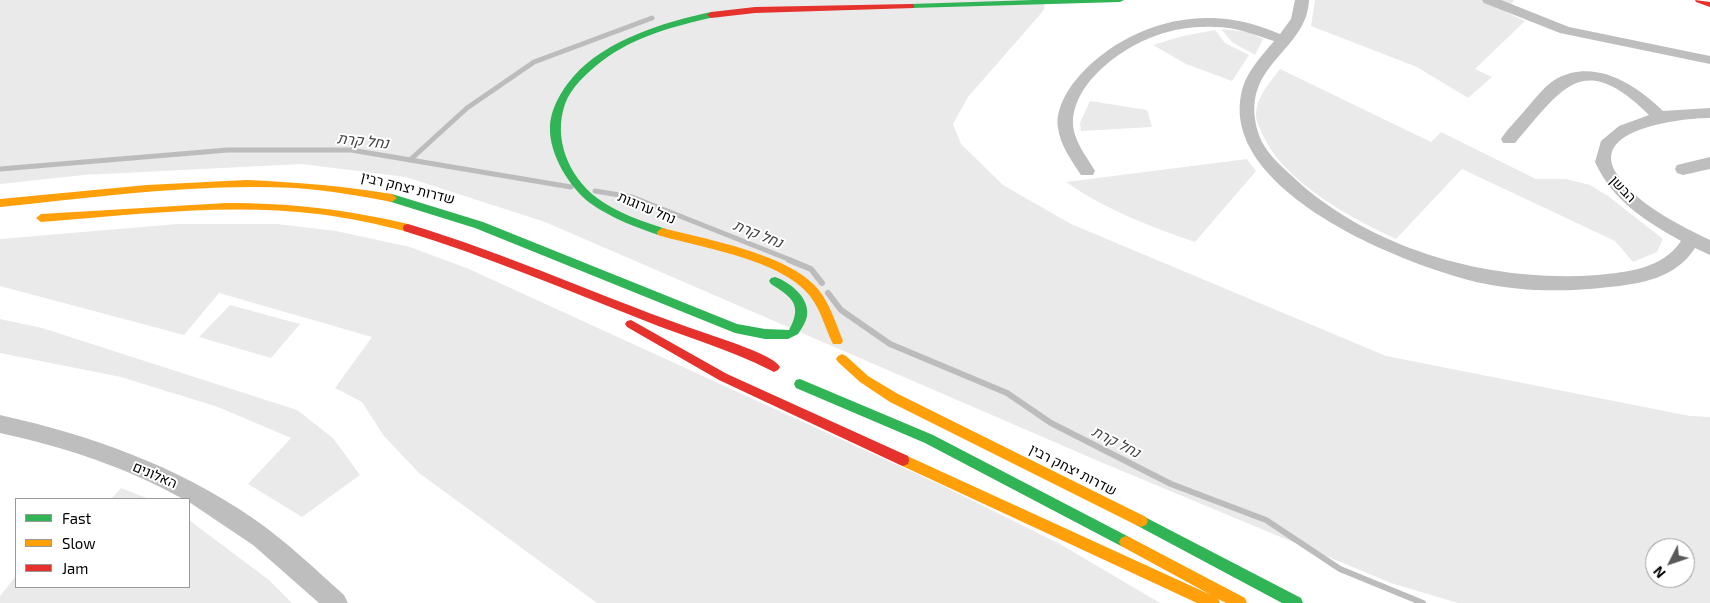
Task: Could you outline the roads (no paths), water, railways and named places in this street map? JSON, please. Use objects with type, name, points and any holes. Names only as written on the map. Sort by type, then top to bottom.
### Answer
[{"type":"main road","points":[[561,79],[584,57],[614,38],[644,24],[685,11],[735,4],[880,0]]},
{"type":"main road","name":"נחל ערוגות","points":[[842,359],[837,341],[818,296],[790,273],[766,263],[655,230],[624,218],[597,201],[578,185],[563,164],[555,141],[554,128],[558,108],[570,87],[591,65],[622,43],[664,25],[708,14],[755,10],[1120,0]]},
{"type":"main road","name":"שדרות יצחק רבין","points":[[0,203],[234,185],[278,185],[350,190],[390,197],[459,216],[735,328],[765,334],[815,329],[837,341]]},
{"type":"main road","name":"נחל ערוגות","points":[[566,190],[592,214],[608,223],[678,248]]},
{"type":"main road","points":[[29,219],[223,206],[266,206],[335,211],[405,226],[525,269],[658,321],[752,354],[786,377],[947,448],[1240,603]]},
{"type":"main road","points":[[525,269],[586,299],[723,376],[1213,603]]},
{"type":"main road","points":[[761,275],[788,288],[800,303],[804,318],[802,324],[774,348],[772,358],[786,377],[823,381]]},
{"type":"main road","points":[[835,371],[842,359]]},
{"type":"main road","name":"שדרות יצחק רבין","points":[[842,359],[864,379],[894,398],[1132,516],[1296,603]]},
{"type":"street","points":[[1302,0],[1303,6],[1298,19],[1256,75],[1248,95],[1247,119],[1252,139],[1296,190],[1330,214],[1377,240],[1430,261],[1481,276],[1530,282],[1582,283],[1643,277],[1672,263],[1686,250],[1692,238]]},
{"type":"street","points":[[1489,0],[1565,30],[1710,60]]},
{"type":"street","points":[[1087,171],[1071,143],[1065,125],[1066,105],[1092,70],[1121,48],[1149,33],[1205,23],[1225,23],[1244,26],[1282,40]]},
{"type":"street","points":[[1509,139],[1560,83],[1574,76],[1591,75],[1609,80],[1644,101],[1659,116]]},
{"type":"street","name":"הבשן","points":[[1710,113],[1648,118],[1613,136],[1604,148],[1602,163],[1611,180],[1627,197],[1661,221],[1710,248]]},
{"type":"street","points":[[1683,169],[1710,163]]},
{"type":"street","name":"האלונים","points":[[0,424],[76,442],[188,489],[235,518],[280,552],[336,603]]},
{"type":"waterway","points":[[410,160],[467,108],[534,62],[652,18]]},
{"type":"waterway","name":"נחל קרת","points":[[0,169],[228,150],[351,150],[410,160]]},
{"type":"waterway","name":"נחל קרת","points":[[410,160],[571,187]]},
{"type":"waterway","name":"נחל קרת","points":[[595,191],[632,197],[793,261]]},
{"type":"waterway","name":"נחל קרת","points":[[789,260],[811,269],[822,283]]},
{"type":"waterway","name":"נחל קרת","points":[[828,293],[841,310],[890,344],[1007,393],[1051,423],[1171,484],[1266,520],[1340,569],[1423,603]]}]
